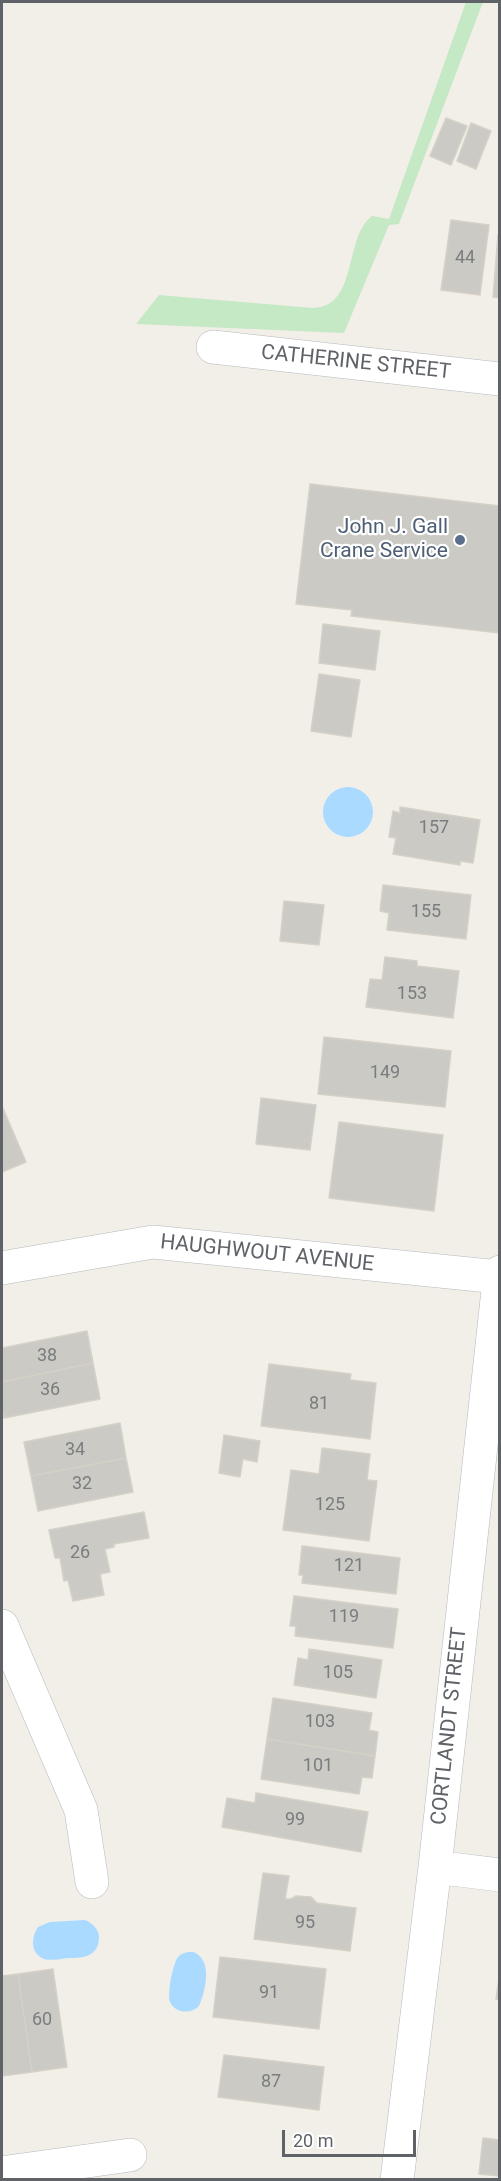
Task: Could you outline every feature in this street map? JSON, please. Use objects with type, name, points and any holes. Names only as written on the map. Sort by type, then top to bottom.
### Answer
[{"type":"street","name":"CATHERINE STREET","points":[[213,347],[500,378]]},
{"type":"street","name":"HAUGHWOUT AVENUE","points":[[2,1268],[153,1242],[499,1277]]},
{"type":"street","name":"CORTLANDT STREET","points":[[397,2180],[435,1867],[500,1272]]},
{"type":"street","points":[[2,1626],[81,1810],[92,1882]]},
{"type":"street","points":[[435,1867],[500,1875]]},
{"type":"street","points":[[2,2173],[130,2155]]},
{"type":"green space","points":[[466,2],[483,2],[399,224],[389,225],[344,333],[136,324],[159,295],[313,308],[328,304],[338,296],[363,226],[372,216],[389,219]]},
{"type":"water","points":[[343,787],[353,787],[366,794],[373,807],[373,817],[366,830],[353,837],[343,837],[334,833],[327,826],[323,817],[323,807],[327,798],[334,791]]},
{"type":"water","points":[[85,1920],[95,1927],[99,1934],[97,1947],[91,1954],[80,1958],[50,1960],[36,1953],[33,1940],[38,1927],[50,1922]]},
{"type":"water","points":[[193,1952],[199,1956],[206,1968],[204,1992],[196,2009],[180,2011],[173,2006],[169,1998],[173,1971],[179,1956]]},
{"type":"building","points":[[446,118],[467,126],[451,165],[430,156]]},
{"type":"building","points":[[471,123],[491,131],[476,169],[457,161]]},
{"type":"building","points":[[451,220],[489,225],[480,295],[441,290]]},
{"type":"building","points":[[498,235],[500,235],[500,298],[493,297]]},
{"type":"building","points":[[310,484],[500,506],[500,633],[351,616],[352,610],[296,604]]},
{"type":"building","points":[[323,624],[380,631],[375,670],[319,663]]},
{"type":"building","points":[[319,674],[360,680],[351,737],[311,731]]},
{"type":"building","points":[[400,807],[480,820],[473,863],[460,861],[460,865],[393,854],[396,838],[389,837],[393,811],[400,813]]},
{"type":"building","points":[[383,885],[471,895],[466,939],[387,930],[389,913],[380,911]]},
{"type":"building","points":[[284,901],[324,905],[319,945],[280,941]]},
{"type":"building","points":[[385,957],[417,961],[417,966],[459,971],[453,1018],[366,1007],[370,979],[382,980]]},
{"type":"building","points":[[324,1037],[451,1051],[445,1107],[318,1094]]},
{"type":"building","points":[[261,1098],[316,1105],[310,1150],[256,1144]]},
{"type":"building","points":[[2,1106],[26,1162],[2,1172]]},
{"type":"building","points":[[339,1122],[443,1135],[434,1211],[329,1198]]},
{"type":"building","points":[[87,1331],[93,1363],[2,1382],[2,1348]]},
{"type":"building","points":[[93,1363],[100,1399],[4,1418],[2,1382]]},
{"type":"building","points":[[269,1364],[351,1374],[350,1380],[376,1383],[370,1439],[261,1426]]},
{"type":"building","points":[[120,1423],[126,1458],[31,1476],[24,1442]]},
{"type":"building","points":[[224,1435],[260,1441],[257,1462],[243,1459],[240,1477],[219,1473]]},
{"type":"building","points":[[322,1448],[370,1454],[367,1480],[377,1481],[369,1541],[283,1530],[291,1470],[319,1474]]},
{"type":"building","points":[[126,1458],[133,1492],[38,1511],[31,1476]]},
{"type":"building","points":[[144,1512],[149,1538],[114,1544],[114,1547],[105,1549],[110,1572],[100,1574],[104,1595],[73,1601],[68,1580],[64,1581],[60,1558],[55,1558],[49,1530]]},
{"type":"building","points":[[302,1546],[400,1558],[396,1594],[302,1583],[303,1575],[299,1575]]},
{"type":"building","points":[[294,1596],[398,1609],[393,1648],[295,1636],[296,1626],[290,1626]]},
{"type":"building","points":[[309,1649],[382,1660],[376,1698],[294,1685],[298,1658],[308,1660]]},
{"type":"building","points":[[273,1698],[372,1713],[369,1730],[378,1732],[375,1756],[267,1739]]},
{"type":"building","points":[[267,1739],[375,1756],[372,1778],[362,1777],[359,1794],[261,1779]]},
{"type":"building","points":[[256,1793],[368,1812],[361,1852],[222,1827],[227,1798],[255,1803]]},
{"type":"building","points":[[263,1873],[289,1876],[285,1899],[296,1896],[311,1897],[317,1903],[356,1908],[350,1951],[254,1939]]},
{"type":"building","points":[[220,1957],[326,1969],[319,2029],[213,2017]]},
{"type":"building","points":[[53,1969],[67,2067],[32,2072],[18,1974]]},
{"type":"building","points":[[500,1971],[500,2000],[496,1999]]},
{"type":"building","points":[[18,1974],[32,2072],[2,2076],[2,1976]]},
{"type":"building","points":[[224,2055],[324,2067],[319,2110],[218,2097]]},
{"type":"building","points":[[483,2138],[500,2140],[500,2176],[479,2174]]},
{"type":"place","name":"John J. Gall Crane Service","points":[[460,540]]}]
